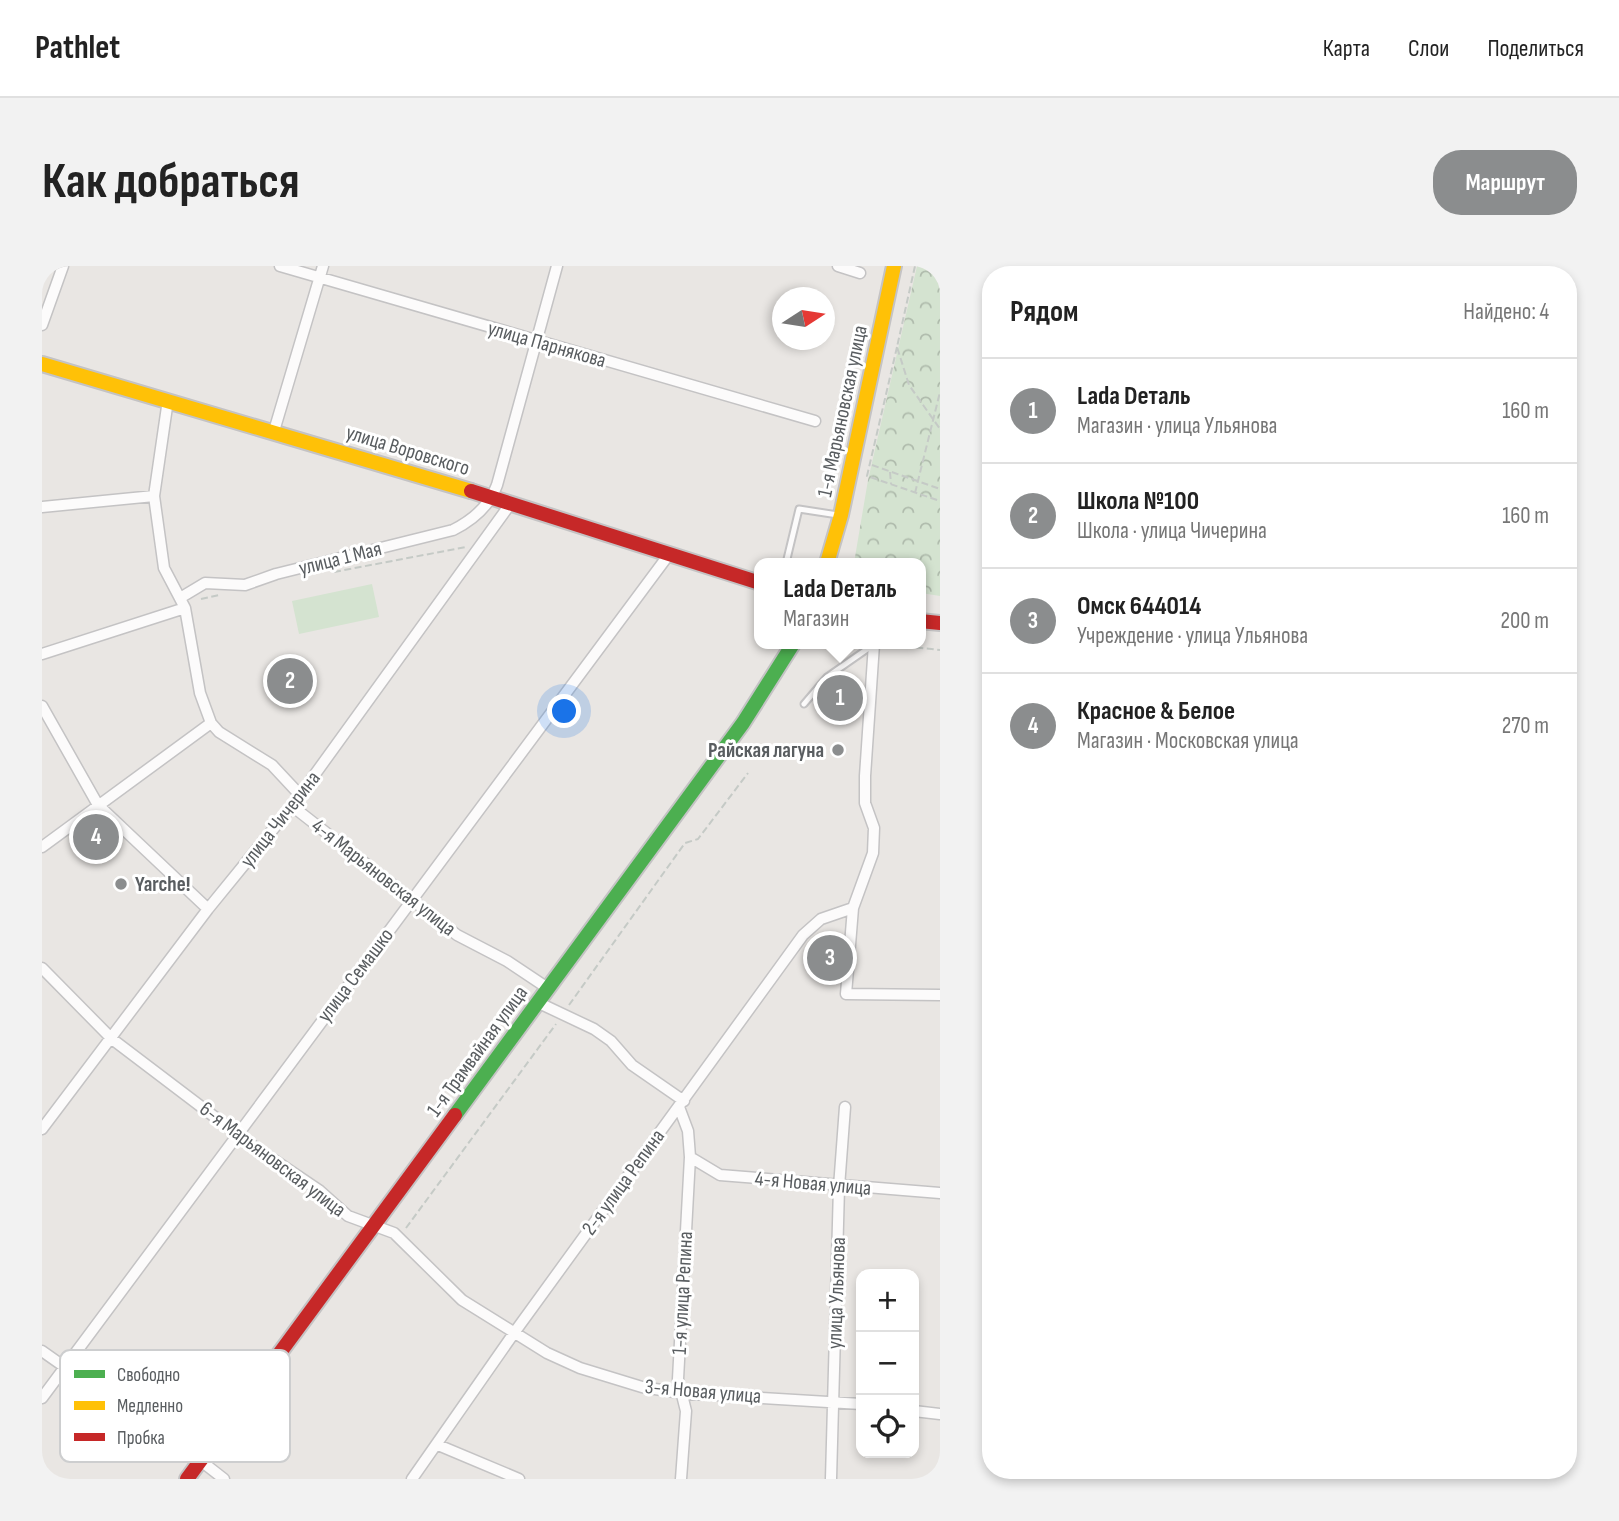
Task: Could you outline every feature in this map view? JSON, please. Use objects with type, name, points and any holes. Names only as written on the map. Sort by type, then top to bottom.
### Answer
[{"type":"main road","name":"1-я Марьяновская улица","points":[[828,558],[841,515],[894,266]]},
{"type":"main road","name":"улица Воровского","points":[[42,364],[511,503],[754,581]]},
{"type":"main road","name":"1-я Трамвайная улица","points":[[283,1350],[743,723],[790,649]]},
{"type":"main road","name":"1-я Трамвайная улица","points":[[187,1479],[200,1462]]},
{"type":"street","points":[[42,325],[63,266]]},
{"type":"street","name":"улица Парнякова","points":[[280,266],[815,421]]},
{"type":"street","points":[[274,431],[323,266]]},
{"type":"street","points":[[492,498],[557,266]]},
{"type":"street","points":[[838,266],[860,273]]},
{"type":"street","points":[[42,847],[211,723],[200,693],[185,602],[163,568],[154,496],[167,400]]},
{"type":"street","points":[[42,507],[154,496]]},
{"type":"street","name":"улица 1 Мая","points":[[42,654],[185,602],[205,583],[245,585],[276,573],[453,530],[468,523],[492,498]]},
{"type":"street","name":"улица Чичерина","points":[[42,1129],[208,909],[292,806],[511,503]]},
{"type":"street","name":"улица Семашко","points":[[78,1350],[670,553]]},
{"type":"street","points":[[876,649],[864,776],[865,803],[874,828],[873,853],[853,908],[846,994],[940,995]]},
{"type":"street","points":[[42,706],[98,805],[208,909]]},
{"type":"street","name":"4-я Марьяновская улица","points":[[211,723],[219,732],[272,765],[300,795]]},
{"type":"street","name":"4-я Марьяновская улица","points":[[292,806],[410,901],[457,934],[508,961],[549,989]]},
{"type":"street","name":"2-я улица Репина","points":[[412,1479],[514,1333],[682,1104],[723,1042],[803,935],[821,919],[853,908]]},
{"type":"street","name":"6-я Марьяновская улица","points":[[42,968],[112,1039],[348,1216],[400,1238],[428,1270],[462,1300],[514,1333]]},
{"type":"street","points":[[539,1003],[594,1029],[611,1041],[632,1065],[682,1104]]},
{"type":"street","name":"1-я улица Репина","points":[[681,1479],[686,1410],[678,1379],[690,1157],[682,1104]]},
{"type":"street","name":"улица Ульянова","points":[[831,1479],[839,1187],[845,1107]]},
{"type":"street","name":"4-я Новая улица","points":[[690,1157],[720,1175],[940,1194]]},
{"type":"street","name":"3-я Новая улица","points":[[514,1333],[580,1368],[642,1387],[681,1393],[856,1403]]},
{"type":"street","points":[[42,1351],[60,1364]]},
{"type":"street","name":"улица Семашко","points":[[42,1398],[60,1375]]},
{"type":"street","points":[[919,1411],[940,1414]]},
{"type":"street","points":[[438,1445],[519,1479]]},
{"type":"street","points":[[202,1462],[224,1479]]},
{"type":"lane","points":[[787,558],[799,509],[841,515]]},
{"type":"lane","points":[[804,704],[827,677],[869,649]]},
{"type":"path","points":[[915,266],[867,476],[940,501]]},
{"type":"path","points":[[897,347],[909,385],[940,429]]},
{"type":"path","points":[[915,493],[920,482],[940,392]]},
{"type":"path","points":[[871,465],[940,489]]},
{"type":"path","points":[[890,471],[891,485]]},
{"type":"path","points":[[329,573],[464,547],[479,547]]},
{"type":"path","points":[[185,602],[228,593]]},
{"type":"path","points":[[400,1238],[685,843],[698,839],[748,773]]},
{"type":"green space","points":[[917,266],[940,266],[940,596],[926,594],[926,558],[855,558],[868,480]]},
{"type":"green space","points":[[372,584],[379,617],[299,634],[292,601]]},
{"type":"traffic: fast","points":[[455,1115],[743,723],[790,649]]},
{"type":"traffic: slow","points":[[828,558],[841,515],[894,266]]},
{"type":"traffic: slow","points":[[42,364],[471,491]]},
{"type":"traffic: jam","points":[[471,491],[754,581]]},
{"type":"traffic: jam","points":[[926,622],[940,623]]},
{"type":"traffic: jam","points":[[282,1350],[455,1115]]},
{"type":"traffic: jam","points":[[187,1479],[200,1462]]},
{"type":"place","name":"Школа №100","points":[[290,681]]},
{"type":"place","name":"Lada Dеталь","points":[[840,698]]},
{"type":"place","name":"Райская лагуна","points":[[838,750]]},
{"type":"place","name":"Красное & Белое","points":[[96,837]]},
{"type":"place","name":"Yarche!","points":[[121,884]]},
{"type":"place","name":"Омск 644014","points":[[830,958]]}]
